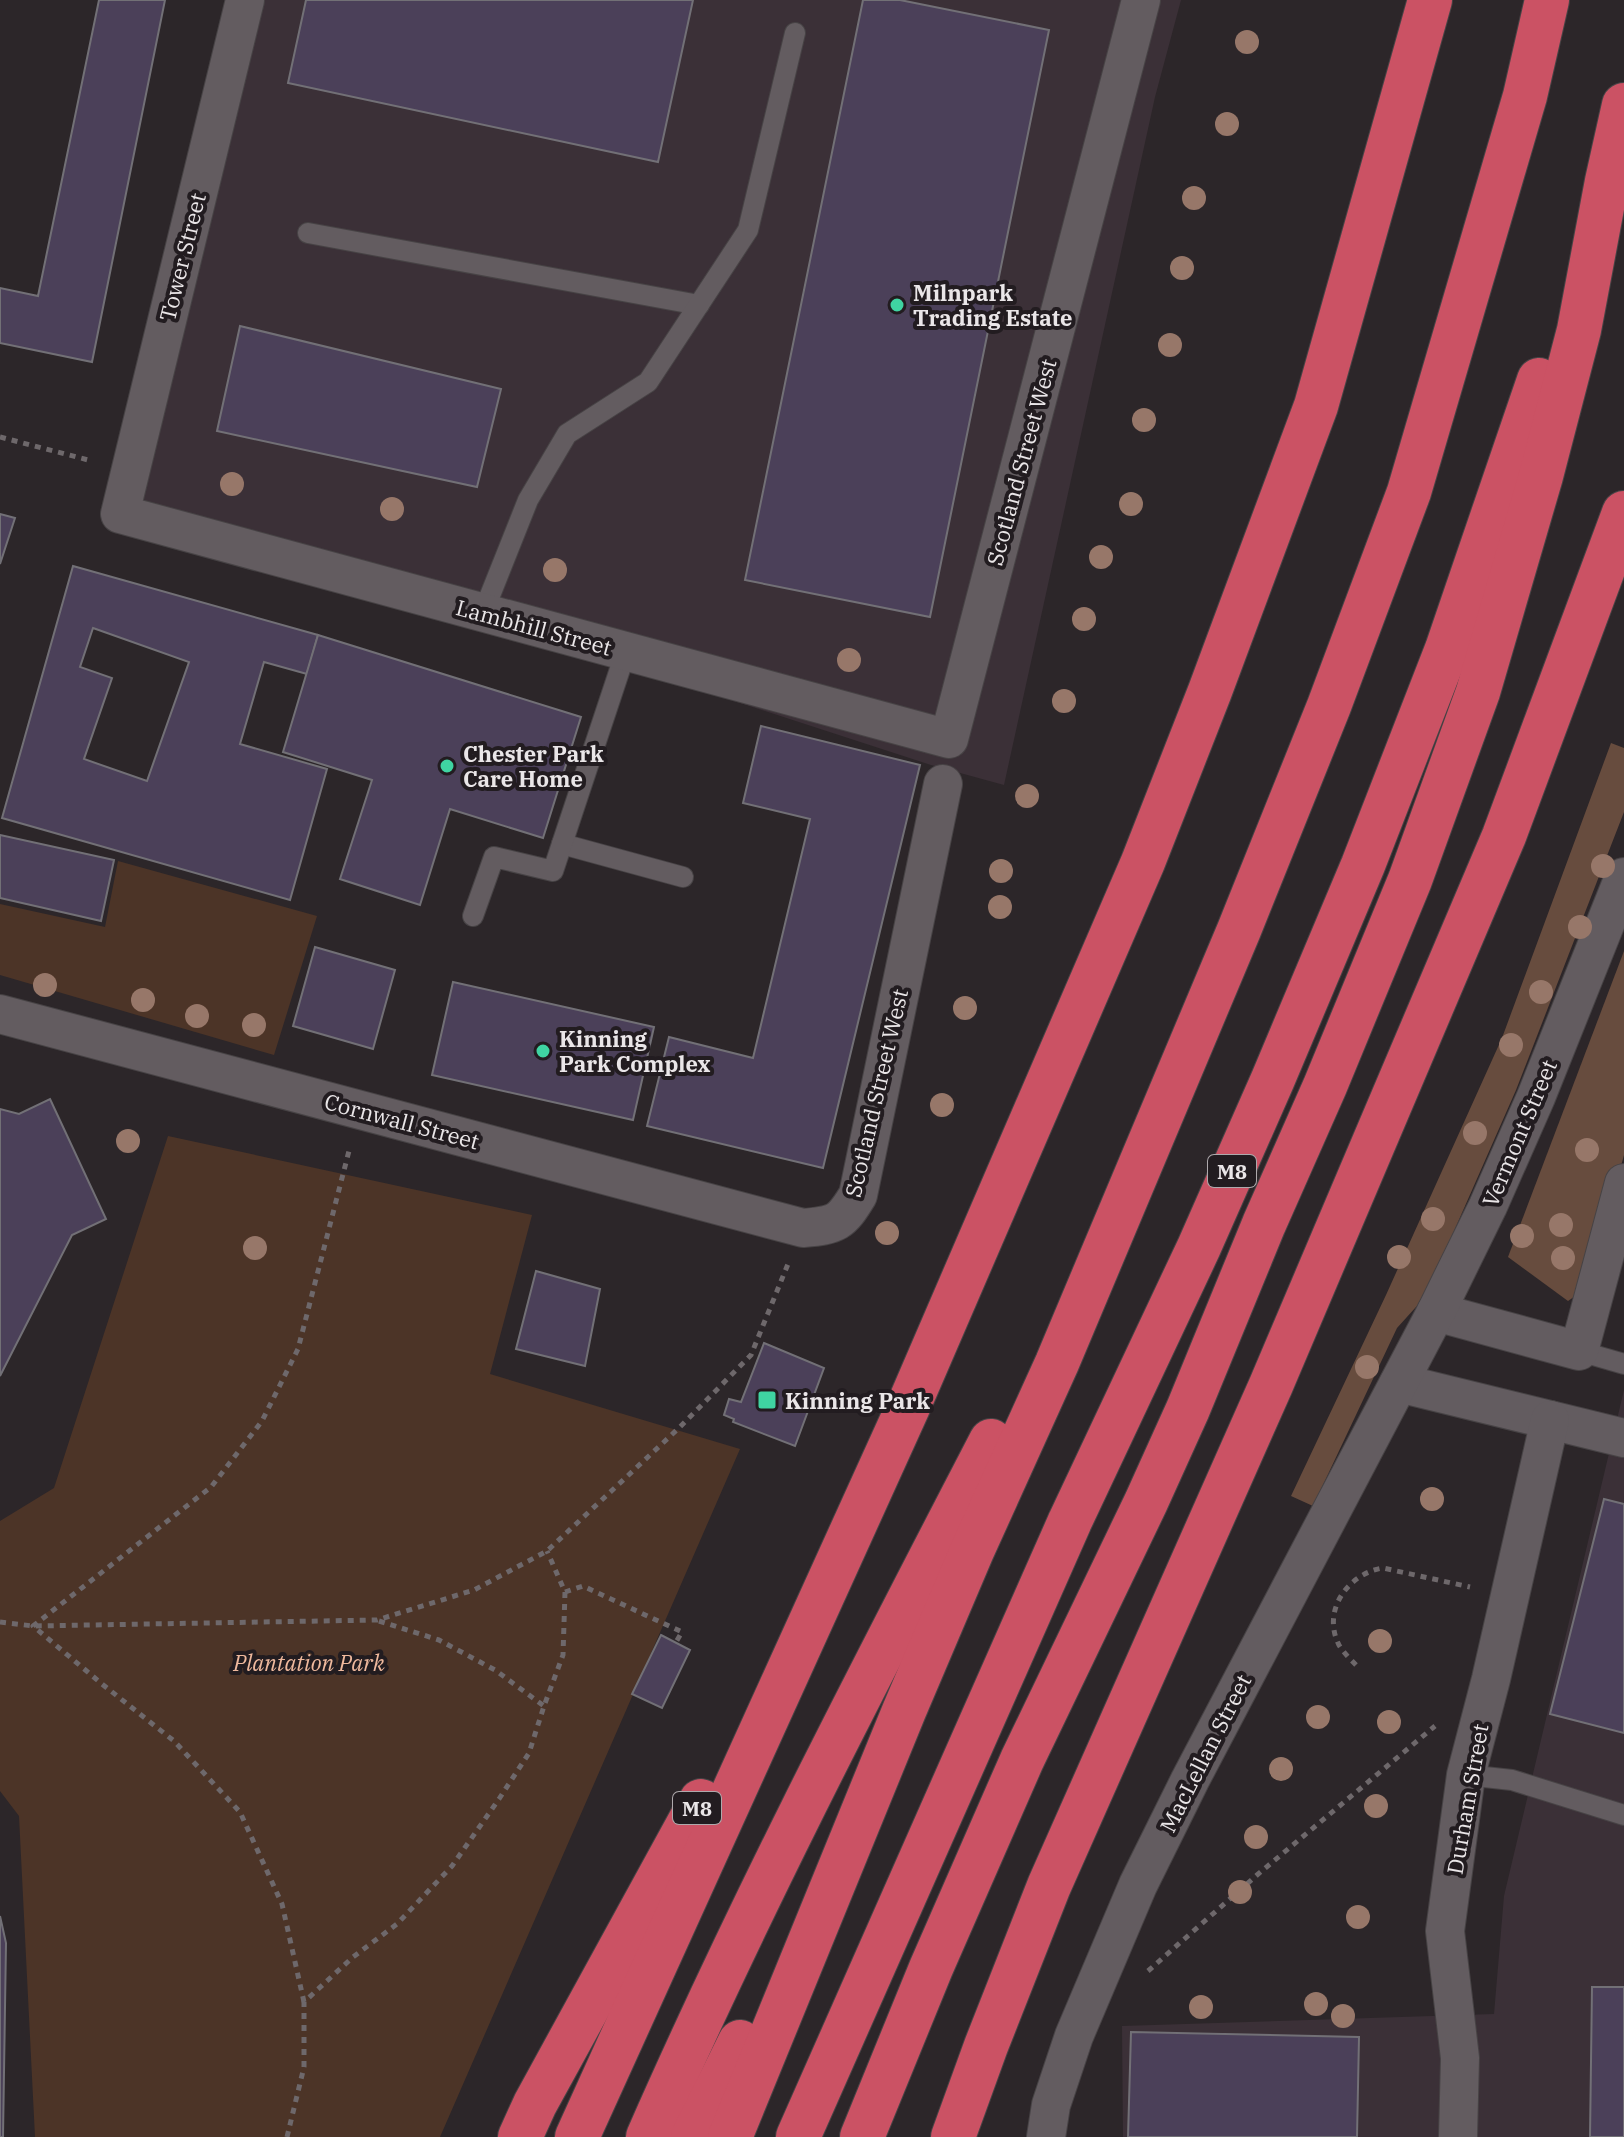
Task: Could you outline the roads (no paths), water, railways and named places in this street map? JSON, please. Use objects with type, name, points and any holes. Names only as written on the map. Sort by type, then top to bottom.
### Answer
[{"type":"highway","name":"M8","points":[[577,2137],[875,1481],[1143,862],[1316,406],[1430,0]]},
{"type":"highway","points":[[730,2137],[904,1711],[1057,1363],[1245,916],[1329,706],[1409,492],[1525,96],[1547,0]]},
{"type":"highway","name":"M8","points":[[798,2137],[1070,1521],[1224,1191],[1363,865],[1447,649],[1607,181],[1624,105]]},
{"type":"highway","points":[[862,2137],[931,1968],[1022,1760],[1188,1409],[1410,880],[1478,692],[1541,476],[1579,330],[1607,181]]},
{"type":"highway","points":[[953,2137],[1049,1886],[1271,1385],[1504,836],[1624,513]]},
{"type":"highway","points":[[648,2137],[687,2047],[845,1723],[1165,1105]]},
{"type":"highway","name":"M8","points":[[520,2137],[535,2104],[875,1481]]},
{"type":"highway","points":[[693,2137],[904,1711]]},
{"type":"street","name":"Tower Street","points":[[120,514],[245,0]]},
{"type":"street","name":"Scotland Street West","points":[[949,739],[1141,0]]},
{"type":"street","name":"Lambhill Street","points":[[120,514],[949,739]]},
{"type":"street","name":"Scotland Street West","points":[[803,1228],[828,1226],[845,1217],[858,1195],[943,784]]},
{"type":"street","name":"Vermont Street","points":[[1399,1383],[1488,1206],[1536,1097],[1624,877]]},
{"type":"street","name":"Cornwall Street","points":[[0,1014],[803,1228]]},
{"type":"street","points":[[1436,1312],[1579,1351],[1624,1183]]},
{"type":"street","points":[[1399,1383],[1624,1438]]},
{"type":"street","name":"MacLellan Street","points":[[1046,2137],[1051,2105],[1074,2036],[1138,1885],[1197,1766],[1399,1383]]},
{"type":"street","name":"Durham Street","points":[[1458,2137],[1460,2058],[1445,1931],[1466,1775],[1550,1420]]},
{"type":"lane","points":[[483,613],[528,500],[567,434],[648,382],[748,230],[795,33]]},
{"type":"lane","points":[[308,233],[699,305]]},
{"type":"lane","points":[[473,916],[494,857],[553,871],[626,651]]},
{"type":"lane","points":[[562,844],[683,877]]},
{"type":"lane","points":[[1579,1351],[1624,1364]]},
{"type":"lane","points":[[1466,1775],[1512,1780],[1624,1815]]},
{"type":"place","name":"Milnpark Trading Estate","points":[[897,305]]},
{"type":"place","name":"Chester Park Care Home","points":[[447,766]]},
{"type":"place","name":"Kinning Park Complex","points":[[543,1051]]},
{"type":"place","name":"Kinning Park","points":[[767,1400]]},
{"type":"park label","name":"Plantation Park","points":[[309,1662]]}]
